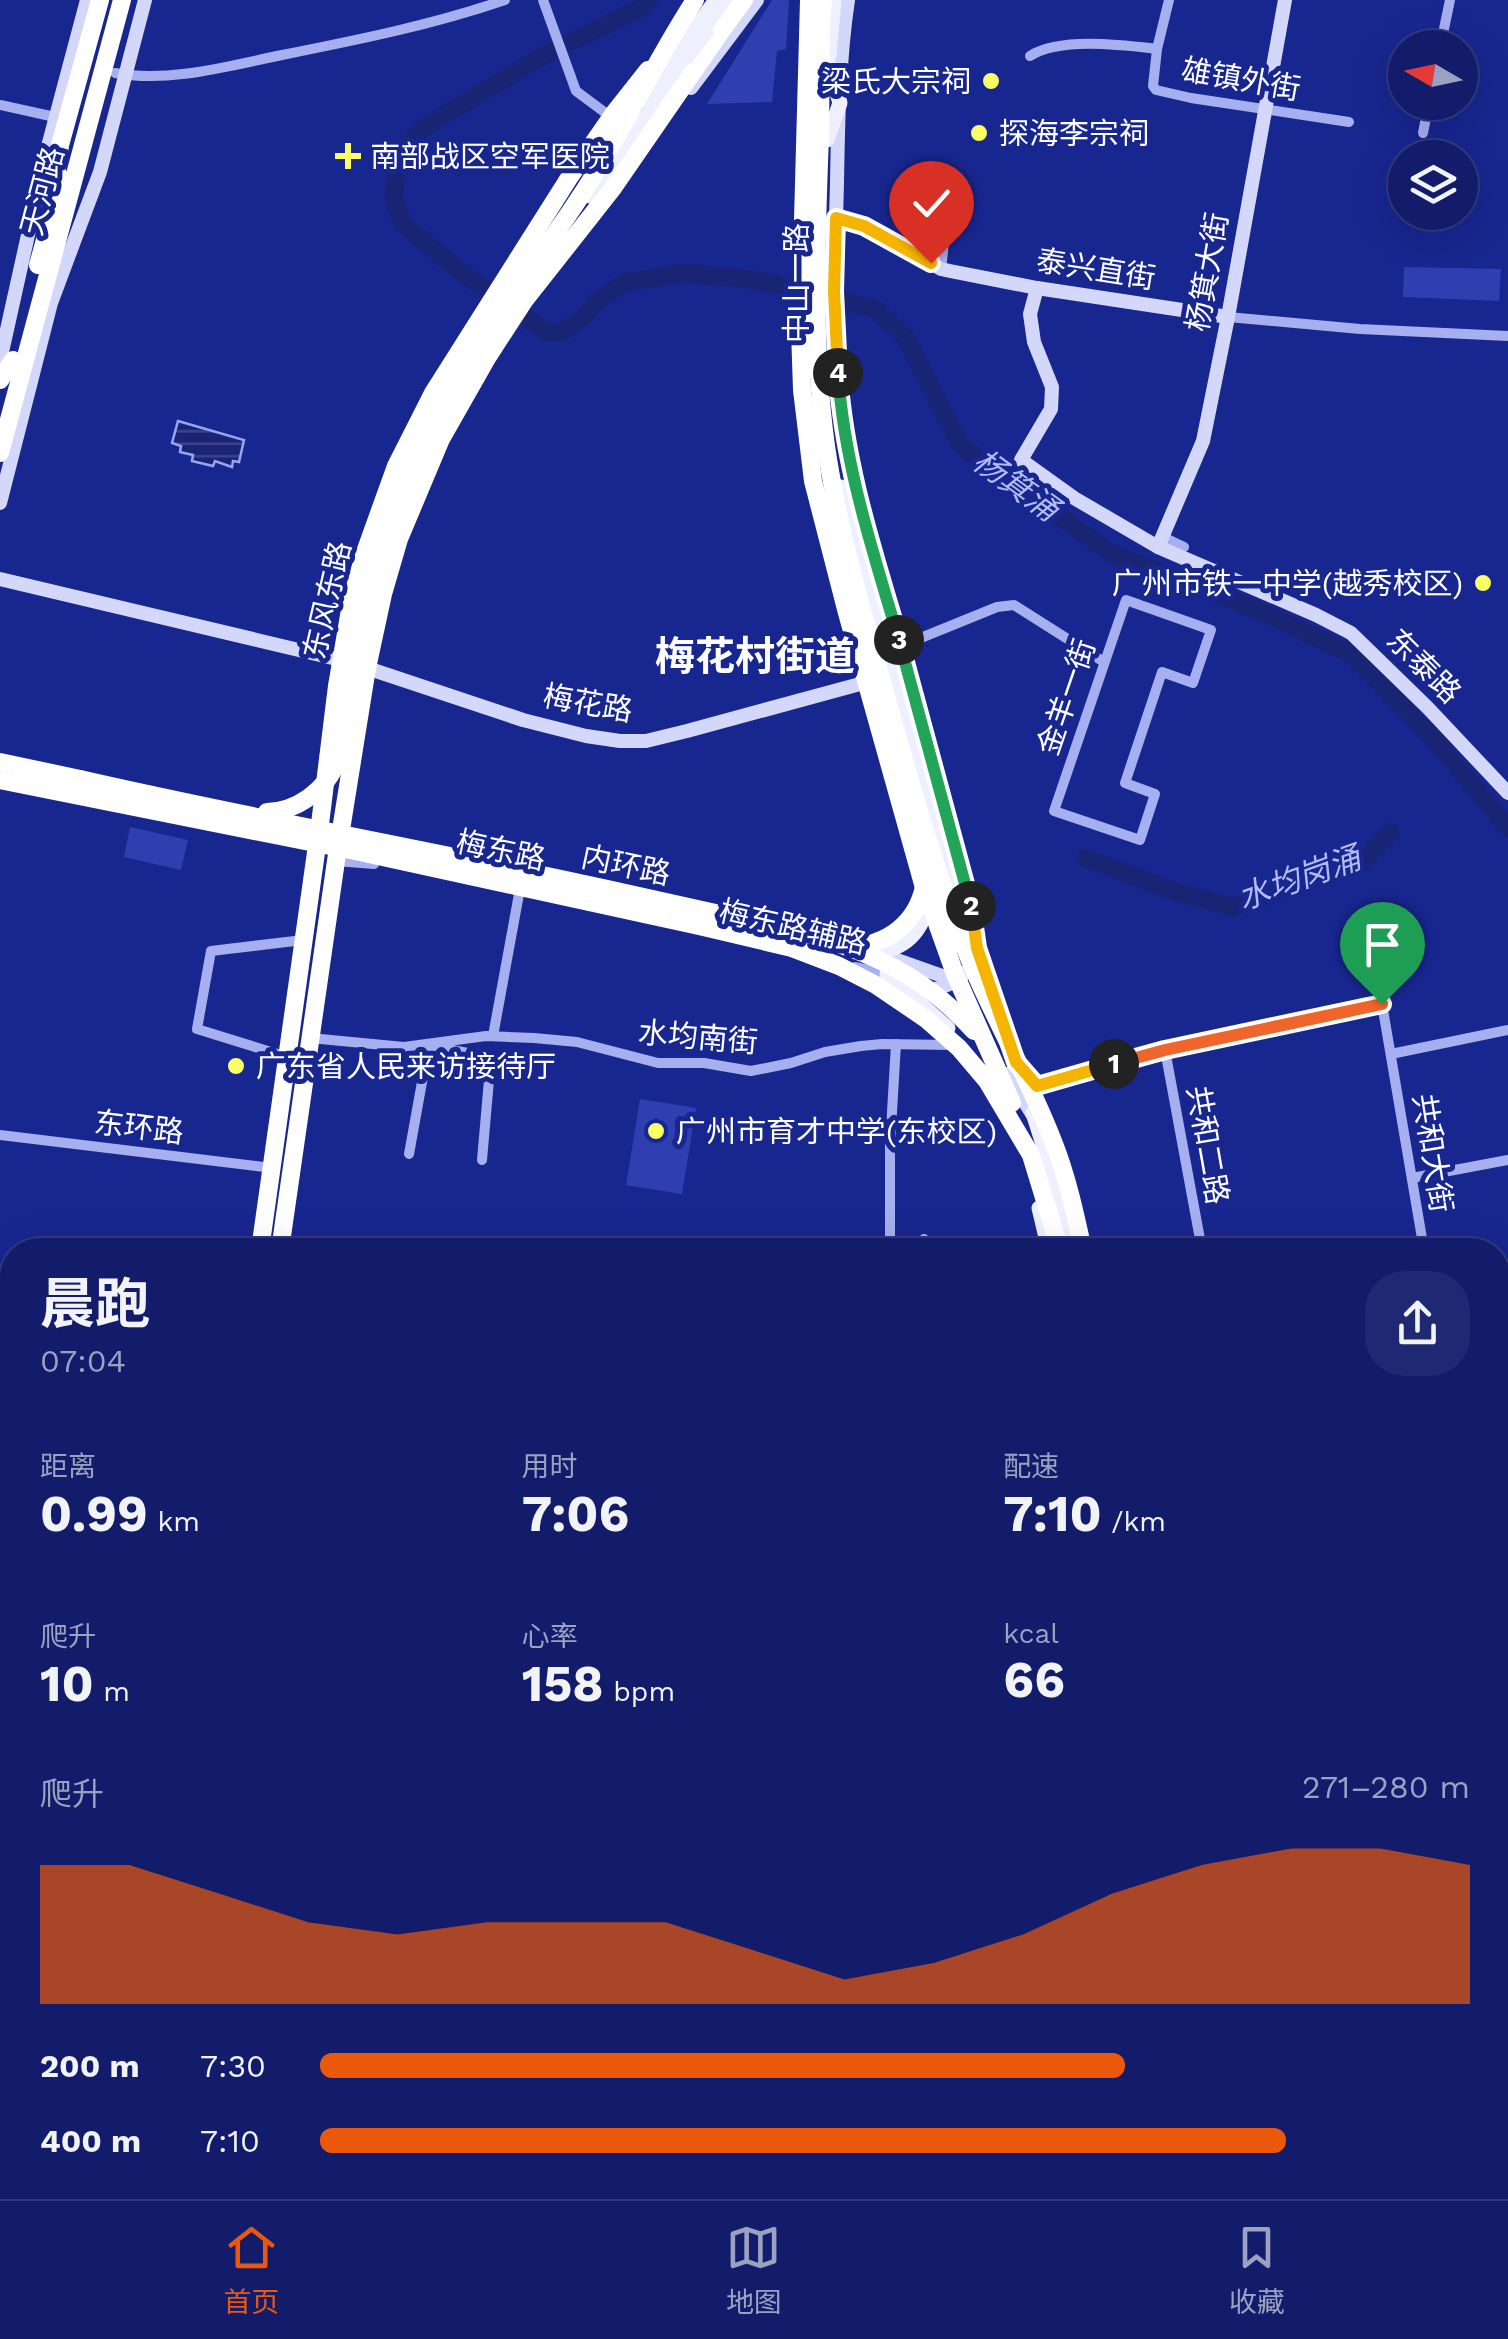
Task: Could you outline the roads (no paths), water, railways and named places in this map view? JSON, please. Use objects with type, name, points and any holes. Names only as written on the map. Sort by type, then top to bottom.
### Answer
[{"type":"highway","points":[[524,300],[634,158],[744,0]]},
{"type":"highway","points":[[806,0],[800,358],[814,481],[846,612],[926,894],[1031,1155]]},
{"type":"highway","points":[[828,0],[817,298],[820,399],[830,476],[847,554],[911,788],[975,973],[1053,1140],[1070,1192],[1076,1238]]},
{"type":"highway","points":[[58,219],[90,158],[121,74],[120,1]]},
{"type":"highway","name":"天河路","points":[[0,453],[58,219],[120,1]]},
{"type":"highway","points":[[494,298],[611,117],[701,1]]},
{"type":"highway","points":[[80,779],[262,812],[292,808],[325,781],[340,752],[355,651],[374,564],[419,448],[474,348],[602,164],[663,52],[701,1]]},
{"type":"highway","points":[[46,154],[62,115],[91,3]]},
{"type":"highway","points":[[62,115],[58,219],[66,259]]},
{"type":"highway","name":"天河路","points":[[0,410],[6,361],[58,219]]},
{"type":"highway","name":"东风东路","points":[[262,1238],[341,660],[356,581],[396,466],[433,393],[494,298]]},
{"type":"highway","name":"东风东路","points":[[282,1238],[340,832],[367,668],[388,574],[446,428],[524,300]]},
{"type":"highway","points":[[0,380],[6,361]]},
{"type":"highway","name":"内环路","points":[[0,766],[80,779],[654,899],[796,931],[868,955],[945,1002],[1001,1065],[1040,1135],[1074,1238]]},
{"type":"highway","name":"内环路","points":[[0,783],[695,917],[858,974],[935,1026],[975,1066],[994,1090],[1031,1155],[1071,1238]]},
{"type":"highway","points":[[695,917],[841,947],[860,946],[894,934],[916,911],[925,879],[925,852],[911,788]]},
{"type":"highway","points":[[36,795],[274,844],[411,862]]},
{"type":"main road","points":[[683,54],[730,0]]},
{"type":"main road","name":"中山一路","points":[[828,0],[807,125],[816,294],[836,465],[950,869],[1073,1238]]},
{"type":"main road","points":[[683,54],[701,1]]},
{"type":"main road","name":"东风东路","points":[[494,298],[560,219],[683,54]]},
{"type":"main road","name":"东风东路","points":[[524,300],[683,54]]},
{"type":"main road","points":[[825,58],[840,103],[826,140]]},
{"type":"main road","name":"中山一路","points":[[825,58],[826,140],[816,294],[814,409],[830,516],[959,978],[984,1022],[994,1051],[1046,1238]]},
{"type":"main road","points":[[850,521],[854,480]]},
{"type":"main road","points":[[810,494],[830,516]]},
{"type":"main road","points":[[860,684],[864,643]]},
{"type":"main road","points":[[873,952],[898,947],[917,932],[927,912],[930,875]]},
{"type":"main road","points":[[886,974],[924,1004],[1011,1103]]},
{"type":"street","points":[[0,503],[51,304],[100,172],[121,74],[146,0]]},
{"type":"street","points":[[121,74],[182,74],[402,30],[505,0]]},
{"type":"street","points":[[543,0],[576,92],[611,117]]},
{"type":"street","points":[[634,158],[756,0]]},
{"type":"street","points":[[806,0],[807,125]]},
{"type":"street","points":[[848,0],[836,218],[816,294],[794,344],[798,410],[810,494],[827,565],[920,899],[917,932]]},
{"type":"street","name":"雄镇外街","points":[[1169,0],[1157,49],[1152,86],[1156,90],[1349,122]]},
{"type":"street","name":"杨箕大街","points":[[1161,542],[1202,441],[1285,0]]},
{"type":"street","points":[[1444,30],[1450,0]]},
{"type":"street","points":[[701,1],[717,13],[722,30]]},
{"type":"street","points":[[1030,56],[1042,48],[1090,44],[1157,49]]},
{"type":"street","points":[[0,105],[62,115]]},
{"type":"street","points":[[1423,133],[1426,120]]},
{"type":"street","points":[[6,361],[46,154]]},
{"type":"street","points":[[941,269],[948,207]]},
{"type":"street","name":"泰兴直街","points":[[836,218],[864,226],[941,269],[1037,288],[1228,317],[1360,329],[1508,336]]},
{"type":"street","name":"东泰路","points":[[1037,288],[1030,314],[1034,342],[1052,387],[1051,409],[1021,460],[1074,498],[1351,633],[1508,793]]},
{"type":"street","points":[[816,294],[854,480],[960,860],[977,948],[971,969],[959,978],[1013,1085],[1036,1120]]},
{"type":"street","points":[[1161,542],[1184,547]]},
{"type":"street","points":[[0,579],[341,660]]},
{"type":"street","name":"金羊一街","points":[[1126,600],[1211,630],[1193,683],[1162,672],[1124,784],[1155,794],[1140,840],[1054,811],[1104,662],[1126,600]]},
{"type":"street","points":[[901,646],[998,607],[1014,605],[1104,662]]},
{"type":"street","points":[[860,684],[882,628]]},
{"type":"street","name":"梅花路","points":[[367,668],[539,724],[603,740],[633,742],[687,732],[860,684]]},
{"type":"street","points":[[860,684],[879,694],[909,724]]},
{"type":"street","points":[[0,754],[319,833]]},
{"type":"street","points":[[0,766],[319,833]]},
{"type":"street","points":[[0,783],[36,795]]},
{"type":"street","name":"梅东路","points":[[340,832],[695,917],[873,952],[959,978]]},
{"type":"street","name":"梅东路","points":[[336,862],[371,852],[627,909],[824,946],[922,990],[937,989],[959,978]]},
{"type":"street","points":[[336,862],[371,863],[519,894],[627,909]]},
{"type":"street","points":[[493,1036],[519,894]]},
{"type":"street","points":[[287,1056],[197,1029],[211,951],[304,940]]},
{"type":"street","name":"共和大街","points":[[1165,1050],[1382,1004],[1422,1238]]},
{"type":"street","points":[[1391,1054],[1508,1030]]},
{"type":"street","name":"水均南街","points":[[428,1049],[493,1036],[577,1042],[658,1063],[704,1063],[752,1070],[875,1044],[963,1045]]},
{"type":"street","points":[[310,1038],[442,1048],[478,1055],[489,1080],[482,1160]]},
{"type":"street","points":[[890,1238],[896,1044]]},
{"type":"street","points":[[410,1154],[428,1049]]},
{"type":"street","points":[[1037,1086],[1165,1050]]},
{"type":"street","name":"共和二路","points":[[1165,1050],[1200,1238]]},
{"type":"street","points":[[1016,1062],[1037,1086],[1061,1147],[1078,1204],[1077,1238]]},
{"type":"street","name":"东环路","points":[[0,1135],[272,1168]]},
{"type":"street","points":[[1412,1178],[1508,1160]]},
{"type":"waterway","name":"杨箕涌","points":[[504,303],[402,223],[394,198],[397,163],[421,129],[548,53],[641,8],[648,0]]},
{"type":"waterway","name":"杨箕涌","points":[[522,315],[546,332],[561,332],[624,283],[684,273],[756,280],[875,309],[906,338],[960,445],[1112,554],[1239,602],[1352,654],[1438,744],[1508,828]]},
{"type":"waterway","name":"水均岗涌","points":[[1086,858],[1173,891],[1233,907],[1363,861],[1391,832]]},
{"type":"place","name":"梁氏大宗祠","points":[[991,81]]},
{"type":"place","name":"探海李宗祠","points":[[979,133]]},
{"type":"place","name":"南部战区空军医院","points":[[348,156]]},
{"type":"place","name":"广州市铁一中学(越秀校区)","points":[[1483,583]]},
{"type":"place","name":"广东省人民来访接待厅","points":[[236,1066]]},
{"type":"place","name":"广州市育才中学(东校区)","points":[[656,1131]]},
{"type":"district","name":"梅花村街道","points":[[755,656]]}]
